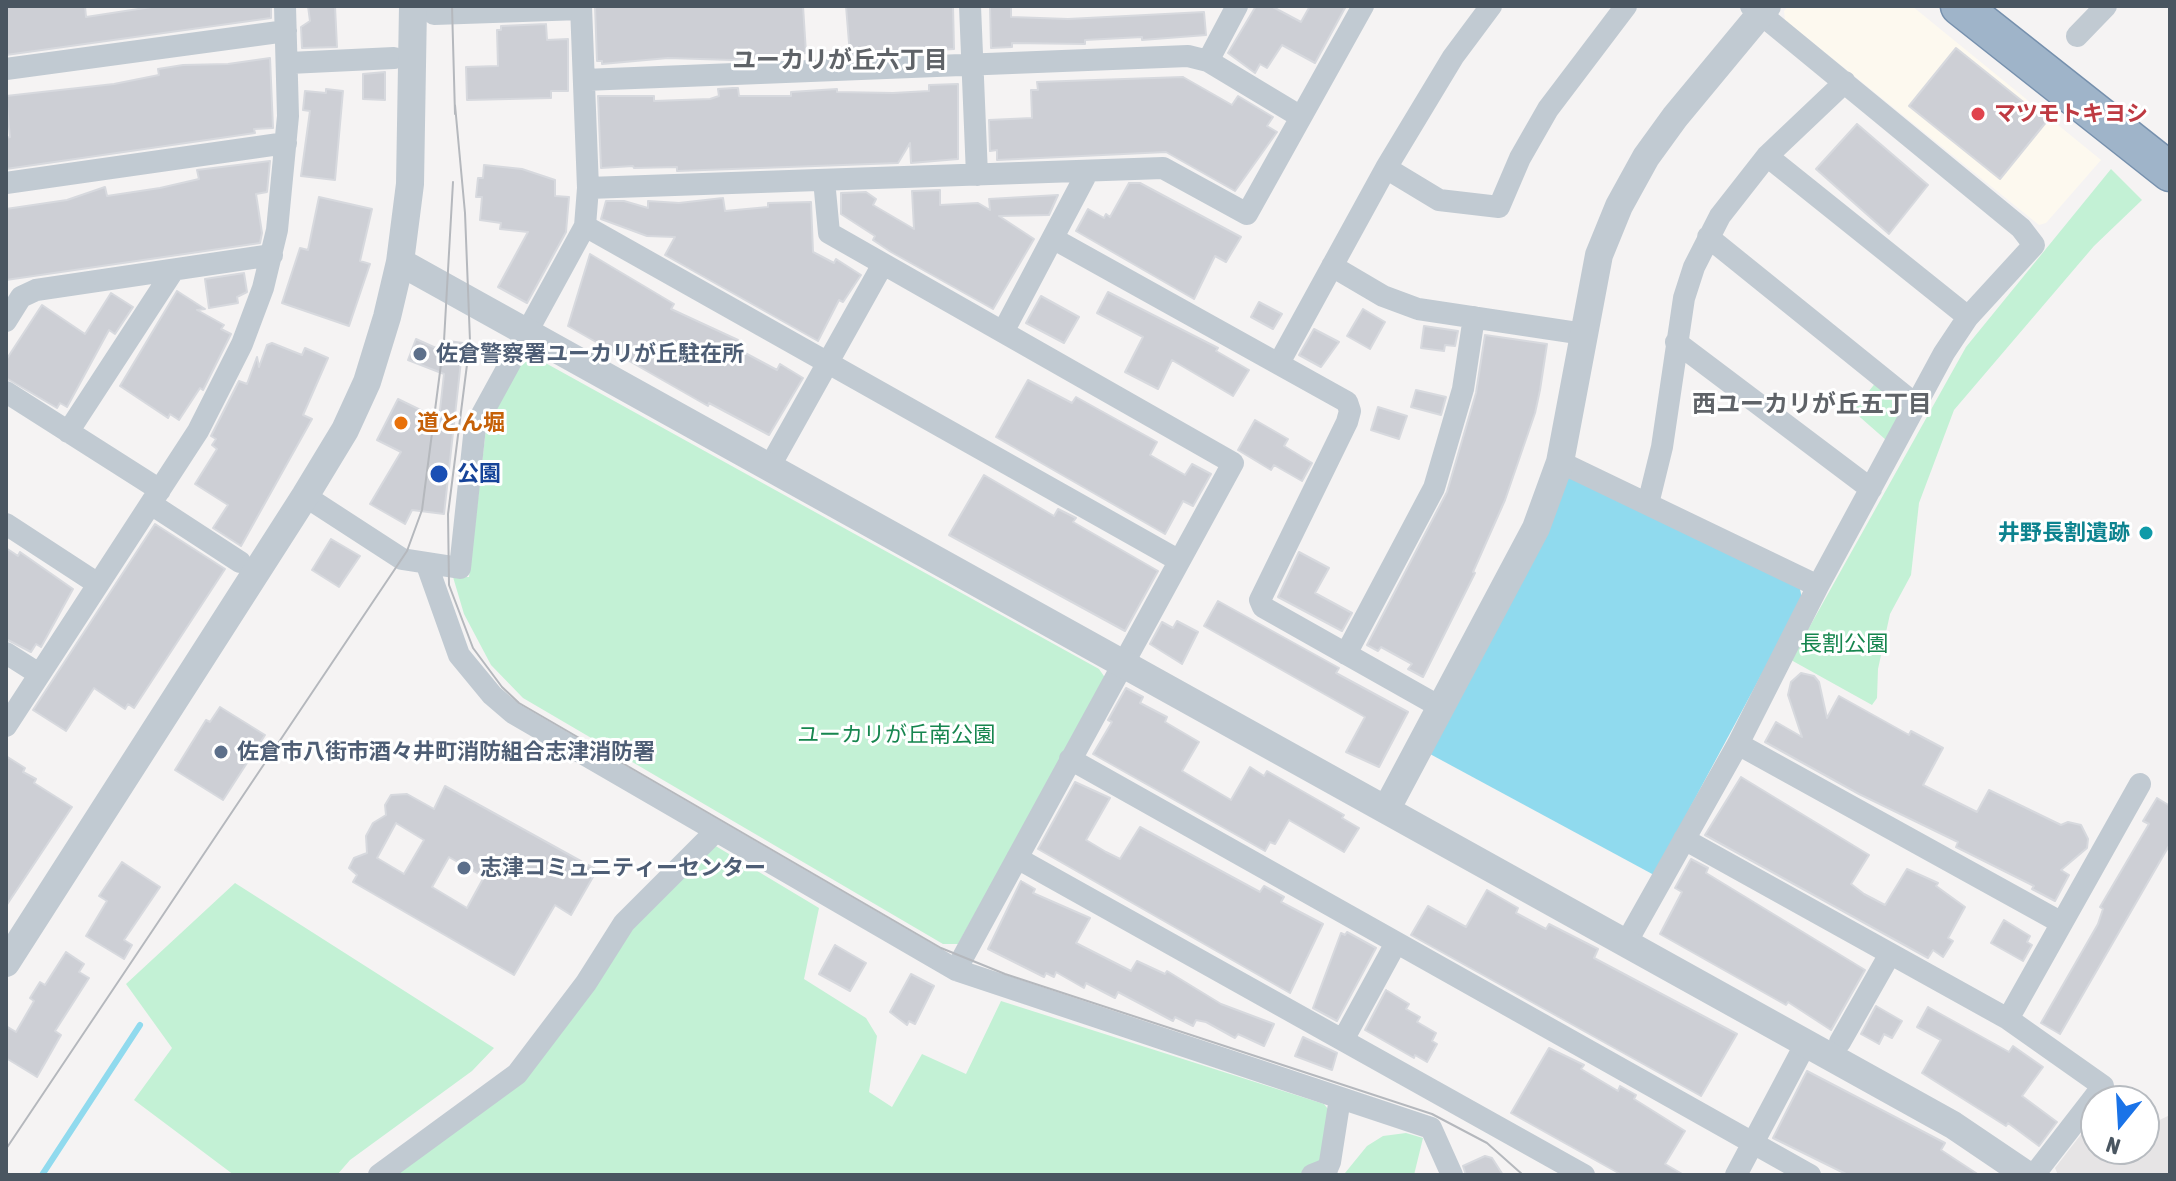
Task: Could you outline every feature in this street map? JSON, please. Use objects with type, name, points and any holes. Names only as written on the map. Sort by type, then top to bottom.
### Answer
[{"type":"highway","points":[[1960,6],[2170,172]]},
{"type":"street","points":[[6,726],[155,497],[224,385],[242,344],[272,255],[286,143],[289,63],[285,6]]},
{"type":"street","points":[[970,6],[977,175]]},
{"type":"street","points":[[1208,61],[1237,6]]},
{"type":"street","points":[[588,188],[1163,168],[1247,214],[1363,6]]},
{"type":"street","points":[[1279,363],[1386,168],[1453,57],[1491,6]]},
{"type":"street","points":[[1386,168],[1439,200],[1499,207],[1520,158],[1548,109],[1626,6]]},
{"type":"street","points":[[2077,36],[2106,6]]},
{"type":"street","points":[[6,963],[305,496],[345,430],[367,382],[400,262],[410,184],[424,10],[581,7],[588,188],[585,226],[475,427],[460,568],[402,559],[305,496]]},
{"type":"street","points":[[1386,810],[1536,528],[1560,462],[1599,255],[1619,206],[1675,117],[1760,9],[2030,235],[2034,245],[1968,317],[1915,404],[1738,744],[1626,943]]},
{"type":"street","points":[[6,69],[286,31]]},
{"type":"street","points":[[584,80],[1188,56],[1208,61],[1301,117]]},
{"type":"street","points":[[289,63],[394,58]]},
{"type":"street","points":[[1648,504],[1662,447],[1684,298],[1708,237],[1767,156],[1845,82]]},
{"type":"street","points":[[6,183],[286,143]]},
{"type":"street","points":[[1767,156],[1968,317]]},
{"type":"street","points":[[1003,332],[1088,171]]},
{"type":"street","points":[[824,180],[829,233],[1233,463],[956,970]]},
{"type":"street","points":[[585,226],[1178,560]]},
{"type":"street","points":[[1708,237],[1915,404]]},
{"type":"street","points":[[1054,239],[1347,402],[1350,411],[1260,600],[1263,607],[1442,708]]},
{"type":"street","points":[[6,321],[21,297],[36,290],[272,255]]},
{"type":"street","points":[[400,262],[1953,1125],[2027,1175]]},
{"type":"street","points":[[770,466],[883,264]]},
{"type":"street","points":[[1332,266],[1418,309],[1584,334]]},
{"type":"street","points":[[68,432],[173,271]]},
{"type":"street","points":[[1346,654],[1434,488],[1463,389],[1474,317]]},
{"type":"street","points":[[1676,342],[1871,489]]},
{"type":"street","points":[[6,392],[68,432],[240,562]]},
{"type":"street","points":[[1560,462],[1818,586]]},
{"type":"street","points":[[6,524],[98,584]]},
{"type":"street","points":[[427,565],[459,655],[492,695],[513,713],[956,970],[1431,1128],[1452,1175]]},
{"type":"street","points":[[6,653],[39,674]]},
{"type":"street","points":[[1738,744],[2060,922]]},
{"type":"street","points":[[1070,759],[1810,1175]]},
{"type":"street","points":[[2008,1019],[2140,784]]},
{"type":"street","points":[[379,1175],[517,1074],[586,983],[624,923],[716,831]]},
{"type":"street","points":[[1684,839],[2008,1019],[2103,1086],[2034,1175]]},
{"type":"street","points":[[1017,858],[1584,1175]]},
{"type":"street","points":[[1343,1040],[1396,943]]},
{"type":"street","points":[[1840,1042],[1890,954]]},
{"type":"street","points":[[1736,1175],[1806,1043]]},
{"type":"street","points":[[1312,1175],[1327,1169],[1330,1162],[1340,1098]]},
{"type":"shaded area","points":[[1788,6],[1912,6],[2101,160],[2046,223],[2039,225],[1785,20],[1784,11]]},
{"type":"shaded area","points":[[2170,1115],[2170,1175],[2058,1175],[2055,1168],[2080,1136],[2080,1165],[2160,1165],[2160,1120]]},
{"type":"green space","name":"長割公園","points":[[2111,169],[2142,200],[2094,246],[1954,410],[1919,503],[1911,575],[1890,614],[1878,669],[1877,698],[1872,705],[1791,660],[1966,347]]},
{"type":"green space","name":"ユーカリが丘南公園","points":[[531,355],[1099,669],[1106,679],[958,944],[943,944],[523,698],[491,665],[464,614],[453,577],[469,577],[486,428],[525,356]]},
{"type":"green space","points":[[1877,381],[1901,403],[1903,409],[1886,440],[1853,411]]},
{"type":"green space","points":[[714,845],[819,908],[804,979],[866,1018],[877,1036],[869,1092],[892,1107],[922,1054],[966,1074],[1001,1001],[1324,1104],[1331,1113],[1319,1166],[1299,1175],[390,1175],[500,1096],[631,929]]},
{"type":"green space","points":[[235,883],[494,1048],[472,1071],[350,1160],[337,1175],[234,1175],[134,1100],[172,1048],[126,984]]},
{"type":"green space","points":[[1406,1133],[1423,1138],[1414,1175],[1339,1175],[1345,1173],[1367,1146],[1383,1136]]},
{"type":"water","points":[[1563,474],[1799,584],[1802,599],[1654,875],[1430,754]]},
{"type":"building","points":[[6,6],[85,6],[86,17],[158,6],[271,6],[271,18],[6,55]]},
{"type":"building","points":[[308,6],[335,6],[337,47],[302,48],[301,27],[310,21]]},
{"type":"building","points":[[595,6],[803,6],[806,53],[732,60],[668,58],[602,64],[602,61],[597,61]]},
{"type":"building","points":[[846,6],[953,6],[954,49],[850,55]]},
{"type":"building","points":[[990,6],[1011,6],[1011,17],[1068,19],[1204,12],[1206,35],[1085,40],[1085,44],[1012,43],[1012,47],[991,48]]},
{"type":"building","points":[[1256,6],[1271,6],[1301,22],[1310,6],[1346,6],[1315,63],[1282,45],[1267,68],[1260,64],[1255,73],[1228,53]]},
{"type":"building","points":[[546,24],[547,40],[568,39],[568,91],[551,91],[551,98],[467,100],[466,67],[498,66],[497,30],[501,30],[501,26]]},
{"type":"building","name":"マツモトキヨシ","points":[[1956,48],[2047,121],[2000,179],[1909,106]]},
{"type":"building","points":[[270,58],[273,128],[6,169],[6,138],[10,137],[6,96],[114,84],[159,75],[158,69],[183,65],[228,64]]},
{"type":"building","points":[[385,72],[385,100],[363,99],[363,74]]},
{"type":"building","points":[[1183,77],[1232,105],[1238,96],[1273,117],[1267,126],[1277,132],[1235,191],[1166,152],[997,160],[997,150],[990,151],[989,120],[1032,118],[1031,90],[1038,90],[1037,82]]},
{"type":"building","points":[[958,84],[958,159],[911,163],[910,143],[898,163],[677,171],[677,167],[601,168],[598,96],[654,96],[654,101],[710,99],[719,96],[718,89],[733,88],[738,88],[739,96],[791,96],[791,92],[837,89],[837,92],[929,91],[929,85]]},
{"type":"building","points":[[326,89],[343,91],[335,180],[301,176],[310,111],[303,110],[305,91],[326,93]]},
{"type":"building","points":[[1857,124],[1928,185],[1889,234],[1816,169]]},
{"type":"building","points":[[270,161],[267,192],[256,194],[262,233],[260,243],[6,280],[6,209],[67,200],[105,187],[107,196],[160,188],[199,179],[197,170]]},
{"type":"building","points":[[484,165],[522,169],[555,180],[555,196],[569,197],[566,232],[527,303],[498,287],[528,232],[500,229],[501,223],[480,220],[482,197],[476,197],[478,178],[483,178]]},
{"type":"building","points":[[1129,183],[1140,183],[1241,237],[1226,262],[1215,256],[1194,299],[1076,231],[1088,209],[1104,218],[1106,214],[1110,217]]},
{"type":"building","points":[[940,190],[940,205],[978,203],[990,210],[989,199],[1058,195],[1049,215],[999,216],[1034,239],[993,309],[891,252],[873,240],[875,236],[841,214],[841,193],[866,192],[876,199],[873,205],[914,229],[912,191]]},
{"type":"building","points":[[319,197],[372,209],[360,261],[370,264],[349,326],[282,303],[300,248],[308,250]]},
{"type":"building","points":[[723,198],[725,211],[768,207],[768,203],[811,202],[813,252],[834,263],[836,259],[861,275],[843,302],[839,300],[818,341],[665,255],[675,237],[647,236],[601,219],[606,201],[624,201],[648,208],[648,201],[679,203]]},
{"type":"building","points":[[590,254],[674,304],[671,309],[738,340],[734,347],[777,370],[780,364],[803,378],[769,435],[709,403],[708,406],[568,326]]},
{"type":"building","points":[[244,273],[247,292],[237,297],[238,303],[209,308],[205,279]]},
{"type":"building","points":[[177,291],[205,309],[197,310],[224,325],[221,329],[231,334],[203,390],[200,388],[179,420],[170,414],[168,418],[120,386]]},
{"type":"building","points":[[1108,292],[1218,348],[1216,351],[1249,370],[1233,396],[1172,360],[1158,389],[1125,372],[1143,337],[1097,313]]},
{"type":"building","points":[[111,293],[133,307],[115,334],[109,330],[67,407],[60,403],[57,408],[6,378],[6,360],[42,305],[85,334]]},
{"type":"building","points":[[1041,296],[1079,317],[1064,343],[1026,323]]},
{"type":"building","points":[[1259,302],[1282,314],[1273,329],[1251,317]]},
{"type":"building","points":[[1363,309],[1385,322],[1370,349],[1347,336]]},
{"type":"building","points":[[1424,326],[1458,331],[1455,346],[1445,345],[1444,351],[1421,348]]},
{"type":"building","points":[[1314,329],[1339,342],[1321,367],[1299,355]]},
{"type":"building","points":[[1485,335],[1547,344],[1540,390],[1505,500],[1475,573],[1423,677],[1408,669],[1412,664],[1381,647],[1378,651],[1367,645],[1447,492],[1476,393]]},
{"type":"building","points":[[416,339],[447,353],[448,341],[463,343],[444,514],[412,510],[405,524],[370,504],[401,452],[377,440],[398,399],[439,419],[444,374],[408,360]]},
{"type":"building","points":[[272,343],[302,355],[305,348],[328,358],[303,415],[312,419],[241,546],[213,528],[228,505],[195,484],[217,449],[212,445],[216,439],[211,436],[239,381],[247,384],[257,357],[259,367],[267,345]]},
{"type":"building","points":[[1028,380],[1072,403],[1076,397],[1157,442],[1150,455],[1185,475],[1192,464],[1211,474],[1193,506],[1183,501],[1165,534],[996,437]]},
{"type":"building","points":[[1416,390],[1446,397],[1441,415],[1411,407]]},
{"type":"building","points":[[1378,407],[1407,416],[1399,439],[1371,430]]},
{"type":"building","points":[[1255,420],[1288,439],[1284,446],[1312,463],[1302,481],[1274,465],[1271,470],[1238,450]]},
{"type":"building","points":[[984,475],[1054,516],[1058,509],[1076,518],[1073,522],[1158,571],[1125,631],[949,535]]},
{"type":"building","points":[[155,524],[225,569],[134,708],[128,704],[125,709],[94,688],[66,731],[33,710]]},
{"type":"building","points":[[331,539],[360,556],[339,587],[312,570]]},
{"type":"building","points":[[6,548],[18,556],[20,552],[73,589],[41,647],[36,644],[31,652],[6,639]]},
{"type":"building","points":[[1299,552],[1329,568],[1315,593],[1352,613],[1342,631],[1278,597]]},
{"type":"building","points":[[1218,601],[1339,668],[1336,673],[1408,712],[1379,767],[1346,752],[1365,717],[1204,626]]},
{"type":"building","points":[[1177,621],[1198,632],[1182,664],[1150,644],[1162,622],[1173,628]]},
{"type":"building","points":[[1801,673],[1814,676],[1819,682],[1827,718],[1839,696],[1909,735],[1911,731],[1943,748],[1923,785],[1977,812],[1989,790],[2061,825],[2068,822],[2081,825],[2088,839],[2087,848],[2061,870],[2069,875],[2055,901],[2032,889],[2034,886],[1956,847],[1958,842],[1859,794],[1765,742],[1776,722],[1802,737],[1788,695],[1791,682]]},
{"type":"building","points":[[1126,688],[1143,697],[1140,703],[1167,717],[1165,722],[1199,742],[1182,771],[1231,800],[1250,767],[1264,776],[1267,771],[1344,815],[1342,818],[1359,828],[1344,852],[1289,820],[1275,844],[1270,842],[1265,851],[1093,754],[1112,722],[1108,720]]},
{"type":"building","points":[[220,707],[265,735],[223,800],[175,770],[206,720],[210,722]]},
{"type":"building","points":[[6,756],[25,768],[23,772],[36,779],[34,783],[72,807],[6,906]]},
{"type":"building","points":[[1741,777],[1869,855],[1851,884],[1864,894],[1885,905],[1907,869],[1938,883],[1936,886],[1965,907],[1948,938],[1953,941],[1943,957],[1933,950],[1928,958],[1705,835]]},
{"type":"building","points":[[1075,782],[1110,798],[1086,840],[1106,852],[1120,859],[1140,827],[1260,892],[1264,886],[1284,897],[1281,902],[1323,924],[1290,993],[1038,849]]},
{"type":"building","points":[[445,786],[597,870],[571,915],[555,905],[514,975],[353,882],[357,875],[349,868],[354,858],[367,853],[366,836],[373,823],[386,815],[385,805],[391,795],[407,794],[434,809]],"holes":[[[396,823],[424,840],[404,874],[377,858]],[[449,857],[484,877],[467,908],[432,887]]]},
{"type":"building","points":[[2157,798],[2170,806],[2170,844],[2060,1034],[2041,1023],[2098,924],[2103,909],[2100,907],[2149,824],[2143,821]]},
{"type":"building","points":[[1691,859],[1708,868],[1706,873],[1865,970],[1831,1030],[1788,1002],[1786,1005],[1660,934],[1682,892],[1675,888]]},
{"type":"building","points":[[122,862],[160,887],[124,940],[132,945],[124,959],[86,936],[107,901],[99,896]]},
{"type":"building","points":[[1021,881],[1035,889],[1033,893],[1090,918],[1076,943],[1131,971],[1137,961],[1165,974],[1167,971],[1221,1004],[1274,1024],[1264,1046],[1238,1034],[1235,1038],[1206,1022],[1196,1020],[1193,1026],[1175,1017],[1173,1021],[1118,992],[1115,998],[1086,983],[1084,988],[1056,972],[1054,977],[1046,973],[1044,977],[988,949]]},
{"type":"building","points":[[1487,890],[1518,908],[1516,913],[1546,929],[1549,924],[1598,949],[1594,958],[1737,1034],[1701,1096],[1411,935],[1428,906],[1466,927]]},
{"type":"building","points":[[2004,920],[2030,936],[2027,942],[2032,945],[2023,961],[1991,943]]},
{"type":"building","points":[[1347,932],[1376,948],[1337,1021],[1313,1008],[1341,933],[1345,935]]},
{"type":"building","points":[[835,945],[866,963],[850,991],[819,974]]},
{"type":"building","points":[[66,952],[84,964],[79,972],[89,978],[55,1031],[61,1035],[37,1077],[6,1058],[6,1026],[16,1032],[34,1001],[30,998],[40,982],[45,985]]},
{"type":"building","points":[[911,974],[934,986],[915,1024],[909,1021],[907,1025],[890,1012]]},
{"type":"building","points":[[1386,990],[1409,1004],[1406,1009],[1420,1017],[1417,1022],[1436,1033],[1432,1041],[1437,1044],[1427,1062],[1415,1055],[1414,1058],[1365,1030]]},
{"type":"building","points":[[1876,1006],[1902,1021],[1892,1038],[1884,1034],[1879,1044],[1861,1034]]},
{"type":"building","points":[[1928,1007],[2009,1052],[2013,1046],[2043,1067],[2022,1096],[2057,1122],[2039,1146],[2008,1123],[2006,1126],[1922,1073],[1941,1040],[1917,1027]]},
{"type":"building","points":[[1303,1037],[1337,1053],[1332,1070],[1295,1056]]},
{"type":"building","points":[[1549,1048],[1584,1065],[1581,1069],[1618,1091],[1620,1086],[1636,1095],[1634,1099],[1685,1131],[1665,1164],[1684,1175],[1622,1175],[1511,1113]]},
{"type":"building","points":[[1807,1071],[1945,1143],[1941,1150],[1979,1175],[1848,1175],[1773,1138]]},
{"type":"building","points":[[1485,1156],[1492,1158],[1503,1175],[1466,1175],[1463,1166]]},
{"type":"waterway","points":[[42,1175],[140,1025]]},
{"type":"tram line","points":[[452,6],[455,114]]},
{"type":"tram line","points":[[455,105],[465,213],[470,341],[448,514],[449,585],[473,648],[502,687],[519,703],[941,948],[1005,974],[1432,1114],[1487,1143],[1523,1175]]},
{"type":"tram line","points":[[6,1149],[407,551],[422,510],[444,341],[453,182]]},
{"type":"place","name":"マツモトキヨシ","points":[[1978,114]]},
{"type":"place","name":"佐倉警察署ユーカリが丘駐在所","points":[[420,354]]},
{"type":"place","name":"道とん堀","points":[[401,423]]},
{"type":"place","name":"公園","points":[[439,474]]},
{"type":"place","name":"井野長割遺跡","points":[[2146,533]]},
{"type":"place","name":"佐倉市八街市酒々井町消防組合志津消防署","points":[[221,752]]},
{"type":"place","name":"志津コミュニティーセンター","points":[[464,868]]},
{"type":"district","name":"ユーカリが丘六丁目","points":[[840,60]]},
{"type":"district","name":"西ユーカリが丘五丁目","points":[[1812,404]]}]
